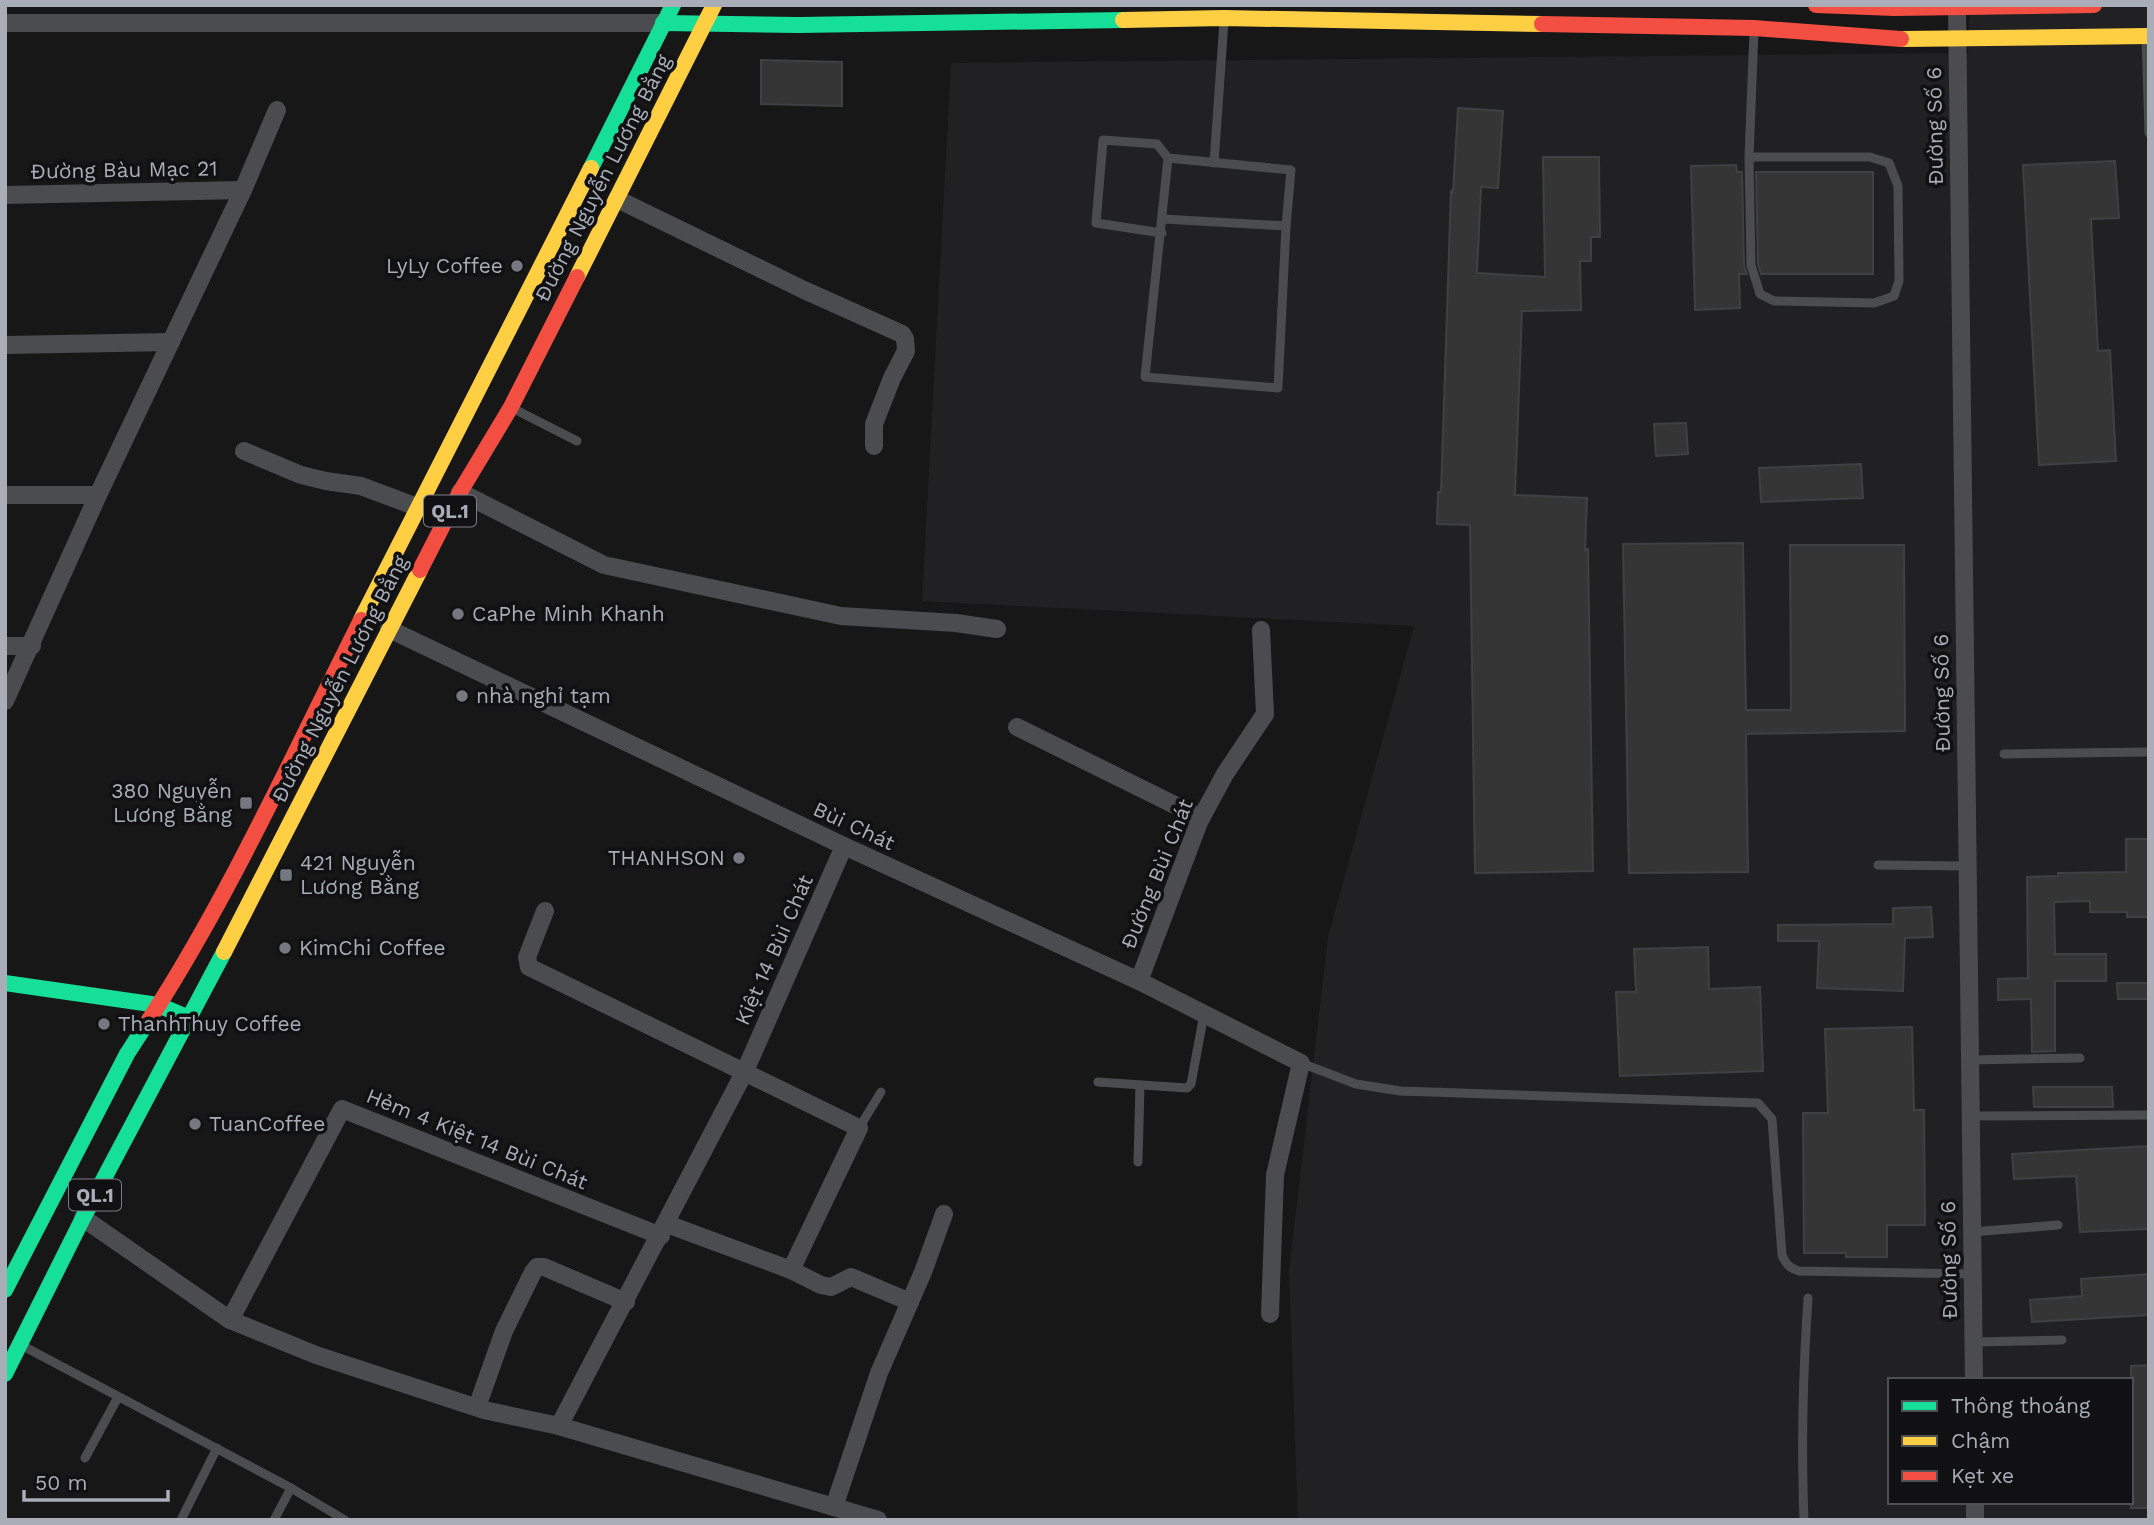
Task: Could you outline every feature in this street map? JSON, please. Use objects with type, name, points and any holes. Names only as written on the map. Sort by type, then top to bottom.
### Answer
[{"type":"main road","name":"Đường Nguyễn Lương Bằng","points":[[5,1290],[127,1054],[187,961],[226,888],[673,5]]},
{"type":"main road","name":"Đường Nguyễn Lương Bằng","points":[[5,1374],[83,1218],[460,492],[511,407],[714,5]]},
{"type":"main road","points":[[1816,5],[2094,5]]},
{"type":"main road","points":[[663,23],[704,25],[1224,18],[1333,13],[1754,29],[1895,39],[2147,36]]},
{"type":"main road","points":[[5,984],[158,1005],[189,1018]]},
{"type":"street","name":"Đường Số 6","points":[[1957,7],[1974,1378]]},
{"type":"street","points":[[5,23],[663,23]]},
{"type":"street","points":[[5,701],[278,110]]},
{"type":"street","name":"Đường Bàu Mạc 21","points":[[5,195],[243,190]]},
{"type":"street","points":[[617,199],[804,290],[902,334],[906,351],[874,424],[874,446]]},
{"type":"street","points":[[5,345],[171,342]]},
{"type":"street","points":[[244,451],[301,475],[361,486],[417,507]]},
{"type":"street","points":[[460,492],[604,565],[841,616],[956,623],[997,629]]},
{"type":"street","points":[[5,495],[98,495]]},
{"type":"street","name":"Bùi Chát","points":[[389,629],[844,846],[1139,981],[1301,1063]]},
{"type":"street","name":"Đường Bùi Chát","points":[[1139,981],[1200,818],[1265,713],[1261,630]]},
{"type":"street","points":[[5,646],[32,646]]},
{"type":"street","points":[[1017,727],[1200,818]]},
{"type":"street","name":"Kiệt 14 Bùi Chát","points":[[559,1426],[745,1072],[844,846]]},
{"type":"street","points":[[545,911],[527,957],[529,967],[859,1128],[791,1270]]},
{"type":"street","points":[[1270,1314],[1275,1175],[1301,1063]]},
{"type":"street","name":"Hẻm 4 Kiệt 14 Bùi Chát","points":[[230,1320],[342,1109],[664,1230]]},
{"type":"street","points":[[834,1507],[879,1373],[944,1214]]},
{"type":"street","points":[[83,1218],[230,1320],[316,1355],[477,1407],[559,1426],[878,1520]]},
{"type":"street","points":[[664,1230],[791,1270],[821,1285],[831,1287],[851,1277],[910,1302]]},
{"type":"street","points":[[477,1407],[504,1331],[537,1267],[544,1267],[626,1302]]},
{"type":"lane","points":[[1214,163],[1224,18]]},
{"type":"lane","points":[[1749,156],[1870,157],[1889,163],[1898,186],[1899,282],[1894,296],[1874,303],[1774,301],[1760,294],[1751,265],[1749,156],[1754,29]]},
{"type":"lane","points":[[2147,36],[2149,133]]},
{"type":"lane","points":[[1161,233],[1096,223],[1103,140],[1157,144],[1168,158],[1163,219],[1145,377],[1278,388],[1291,170],[1168,158]]},
{"type":"lane","points":[[1163,219],[1286,226]]},
{"type":"lane","points":[[511,407],[577,441]]},
{"type":"lane","points":[[2004,754],[2149,752]]},
{"type":"lane","points":[[1878,865],[1967,866]]},
{"type":"lane","points":[[1098,1082],[1182,1089],[1190,1087],[1204,1014]]},
{"type":"lane","points":[[1970,1059],[2080,1058]]},
{"type":"lane","points":[[1301,1063],[1356,1084],[1400,1091],[1758,1103],[1772,1119],[1782,1255],[1791,1268],[1799,1271],[1972,1274]]},
{"type":"lane","points":[[1138,1162],[1140,1085]]},
{"type":"lane","points":[[859,1128],[881,1092]]},
{"type":"lane","points":[[1970,1116],[2149,1115]]},
{"type":"lane","points":[[1972,1232],[2058,1225]]},
{"type":"lane","points":[[1804,1520],[1801,1458],[1808,1298]]},
{"type":"lane","points":[[1973,1342],[2062,1340]]},
{"type":"lane","points":[[21,1345],[217,1448],[345,1520]]},
{"type":"lane","points":[[85,1458],[118,1396]]},
{"type":"lane","points":[[181,1520],[217,1448]]},
{"type":"lane","points":[[274,1520],[290,1488]]},
{"type":"shaded area","points":[[1970,5],[2149,5],[2149,1520],[1298,1520],[1289,1271],[1328,937],[1414,626],[922,601],[951,63],[1968,53]]},
{"type":"building","points":[[761,60],[842,62],[842,106],[761,104]]},
{"type":"building","points":[[1458,108],[1503,111],[1498,188],[1481,187],[1477,273],[1545,277],[1543,157],[1599,157],[1600,237],[1591,237],[1591,261],[1580,261],[1581,310],[1522,311],[1515,495],[1587,498],[1585,550],[1588,549],[1593,871],[1475,873],[1470,525],[1437,524],[1438,492],[1441,492],[1451,191],[1453,192]]},
{"type":"building","points":[[2115,161],[2119,218],[2091,219],[2098,351],[2110,350],[2116,461],[2039,465],[2023,165]]},
{"type":"building","points":[[1736,165],[1737,172],[1742,172],[1744,265],[1747,274],[1739,274],[1740,308],[1695,310],[1691,166]]},
{"type":"building","points":[[1756,172],[1873,172],[1873,274],[1761,274],[1758,264]]},
{"type":"building","points":[[1686,423],[1688,454],[1656,456],[1654,424]]},
{"type":"building","points":[[1861,464],[1863,498],[1761,502],[1759,468]]},
{"type":"building","points":[[1743,543],[1746,710],[1791,710],[1790,545],[1904,545],[1905,731],[1746,734],[1748,872],[1629,873],[1623,544]]},
{"type":"building","points":[[2126,839],[2149,839],[2149,917],[2127,917],[2127,912],[2090,912],[2090,901],[2054,902],[2055,954],[2106,954],[2106,981],[2055,981],[2055,1051],[2032,1052],[2031,999],[1998,1000],[1998,979],[2028,978],[2027,877],[2058,876],[2058,873],[2126,872]]},
{"type":"building","points":[[1931,907],[1933,937],[1905,938],[1903,991],[1817,988],[1819,941],[1778,941],[1778,925],[1893,924],[1893,908]]},
{"type":"building","points":[[1708,947],[1709,989],[1760,987],[1763,1071],[1620,1076],[1616,992],[1636,992],[1634,949]]},
{"type":"building","points":[[2117,983],[2149,983],[2149,999],[2118,999]]},
{"type":"building","points":[[1912,1027],[1914,1110],[1924,1110],[1925,1225],[1887,1225],[1887,1257],[1804,1253],[1803,1113],[1828,1113],[1825,1029]]},
{"type":"building","points":[[2033,1087],[2112,1087],[2113,1107],[2034,1107]]},
{"type":"building","points":[[2149,1146],[2149,1229],[2080,1232],[2076,1176],[2014,1179],[2012,1154]]},
{"type":"building","points":[[2149,1274],[2149,1315],[2032,1322],[2030,1300],[2082,1296],[2081,1279]]},
{"type":"building","points":[[2149,1365],[2149,1508],[2131,1508],[2131,1366]]},
{"type":"traffic: fast","points":[[591,168],[673,5]]},
{"type":"traffic: fast","points":[[663,23],[799,25],[1123,20]]},
{"type":"traffic: fast","points":[[5,1374],[83,1218],[224,952]]},
{"type":"traffic: fast","points":[[5,983],[158,1005],[189,1018]]},
{"type":"traffic: fast","points":[[5,1290],[127,1054],[149,1020]]},
{"type":"traffic: slow","points":[[577,277],[714,5]]},
{"type":"traffic: slow","points":[[1123,20],[1224,18],[1542,24]]},
{"type":"traffic: slow","points":[[1901,39],[2149,36]]},
{"type":"traffic: slow","points":[[361,620],[591,168]]},
{"type":"traffic: slow","points":[[224,952],[420,570]]},
{"type":"traffic: jam","points":[[1816,5],[1894,8],[2094,5]]},
{"type":"traffic: jam","points":[[1542,24],[1754,28],[1901,39]]},
{"type":"traffic: jam","points":[[420,570],[460,492],[511,407],[577,277]]},
{"type":"traffic: jam","points":[[149,1020],[234,873],[361,620]]},
{"type":"place","name":"LyLy Coffee","points":[[517,266]]},
{"type":"place","name":"CaPhe Minh Khanh","points":[[458,614]]},
{"type":"place","name":"nhà nghỉ tạm","points":[[462,696]]},
{"type":"place","name":"380 Nguyễn Lương Bằng","points":[[246,803]]},
{"type":"place","name":"THANHSON","points":[[739,858]]},
{"type":"place","name":"421 Nguyễn Lương Bằng","points":[[286,875]]},
{"type":"place","name":"KimChi Coffee","points":[[285,948]]},
{"type":"place","name":"ThanhThuy Coffee","points":[[104,1024]]},
{"type":"place","name":"TuanCoffee","points":[[195,1124]]}]
